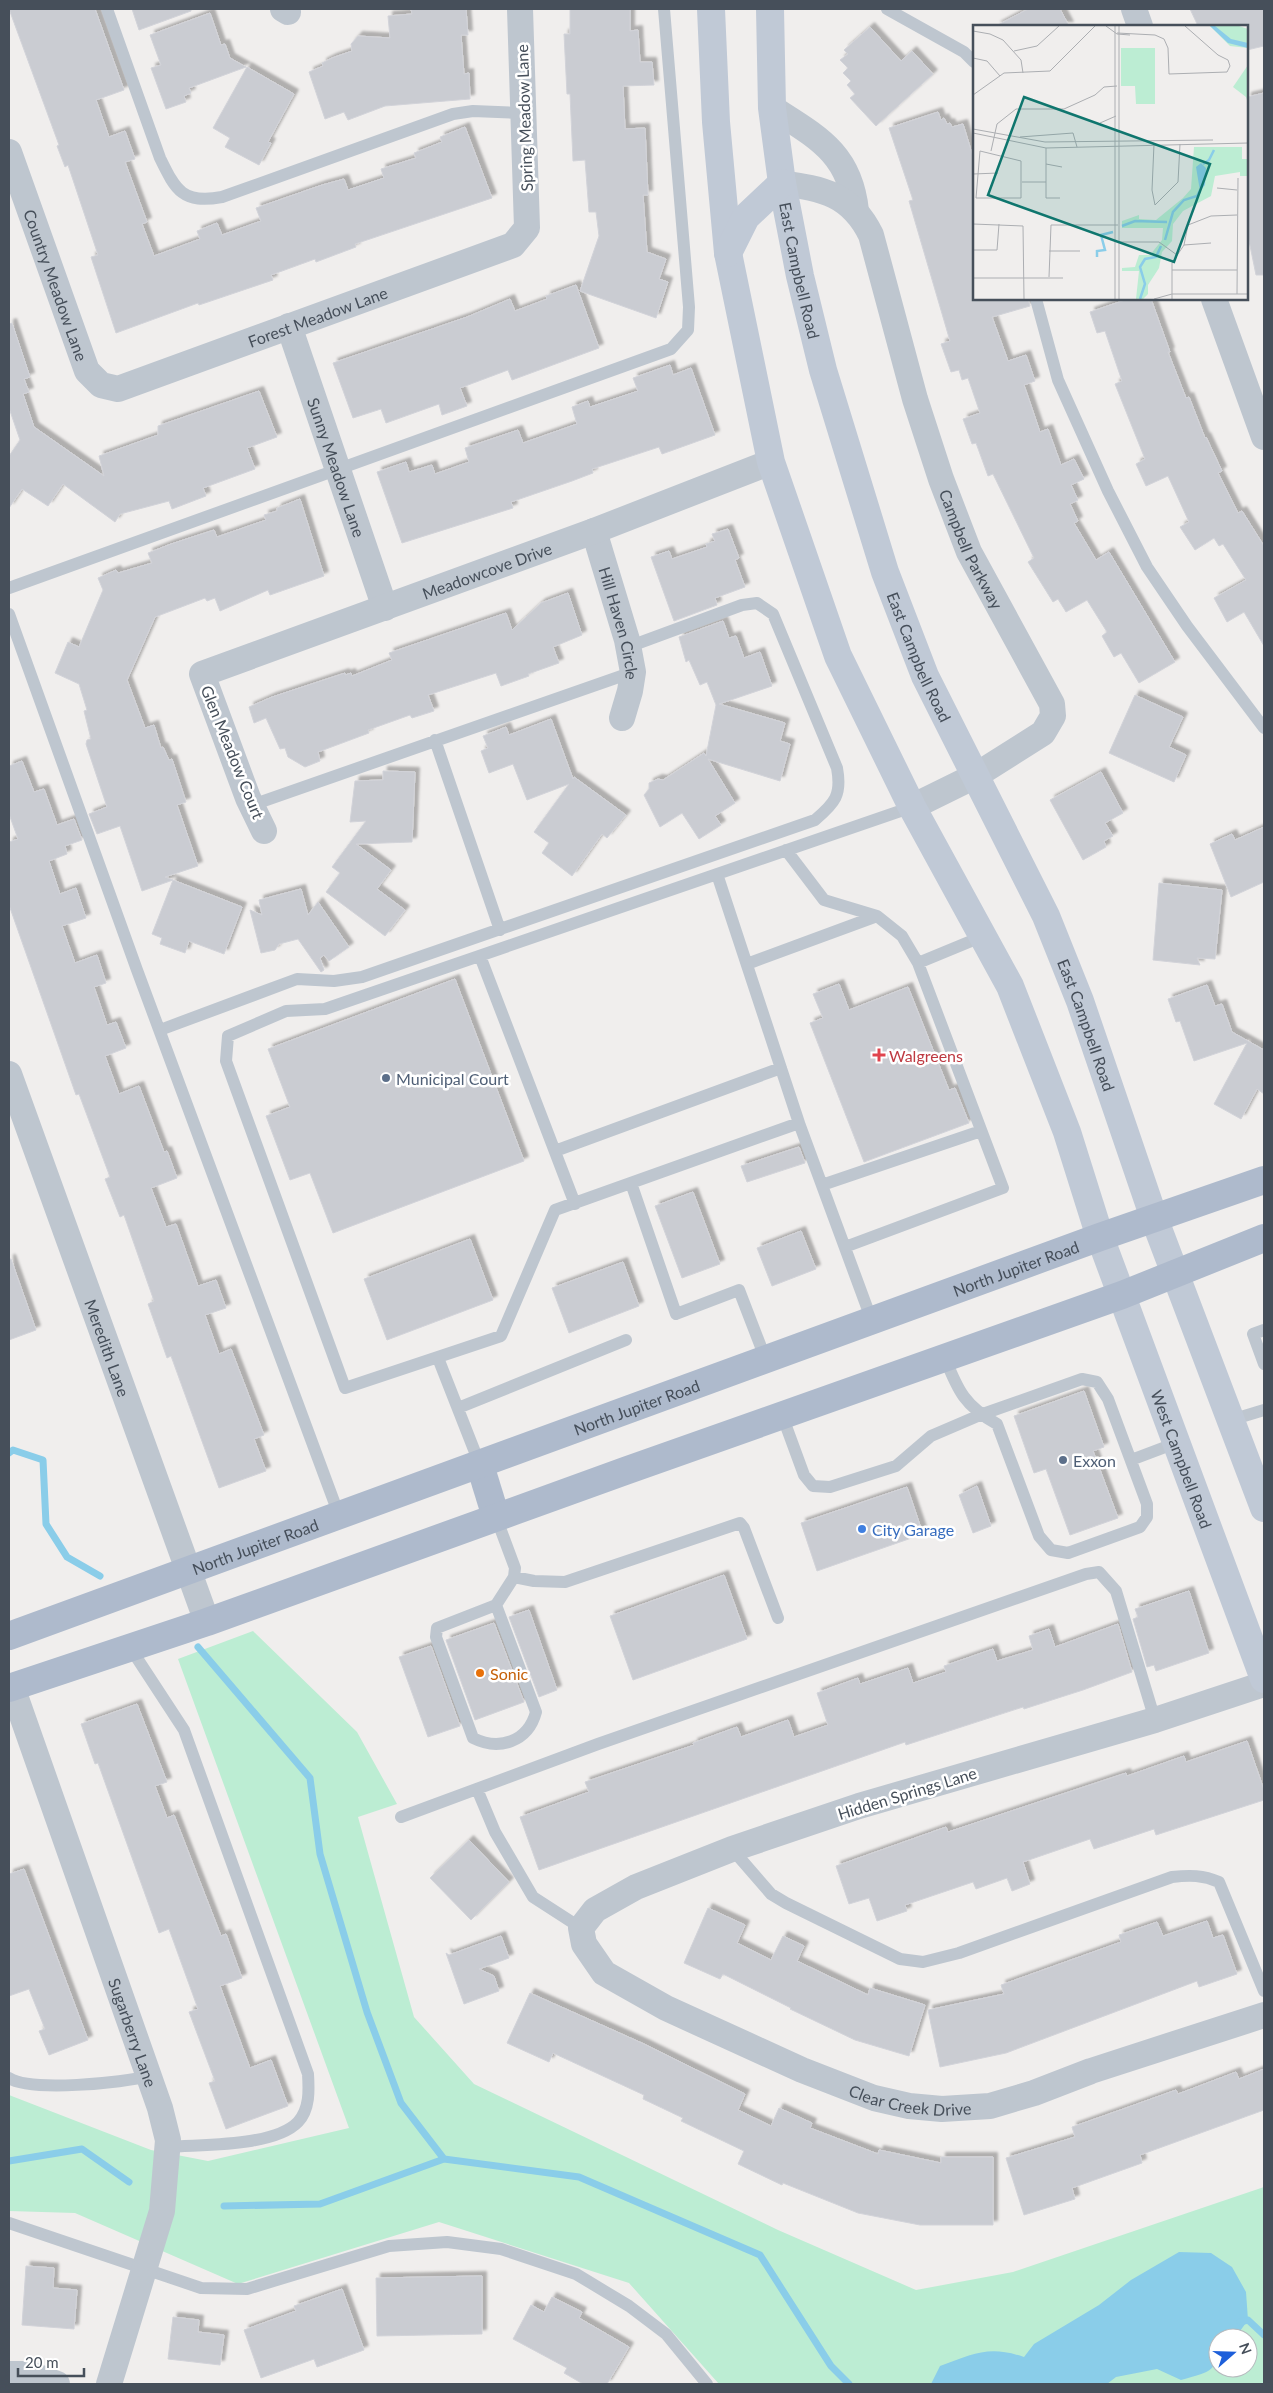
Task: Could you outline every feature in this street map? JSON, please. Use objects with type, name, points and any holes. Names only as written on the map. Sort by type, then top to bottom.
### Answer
[{"type":"main road","points":[[711,9],[716,122],[728,253],[771,462],[838,656],[912,806],[981,937],[1010,986],[1067,1132],[1100,1237]]},
{"type":"main road","name":"East Campbell Road","points":[[770,9],[772,108],[782,183],[800,276],[823,370],[885,572],[925,676],[1046,916],[1080,1001],[1154,1218],[1176,1273]]},
{"type":"main road","points":[[728,253],[746,217],[782,183]]},
{"type":"main road","name":"North Jupiter Road","points":[[9,1636],[1100,1237],[1264,1180]]},
{"type":"main road","name":"West Campbell Road","points":[[1100,1237],[1264,1679]]},
{"type":"main road","points":[[11,1688],[207,1622],[496,1517],[1122,1295],[1264,1238]]},
{"type":"main road","points":[[1176,1273],[1264,1508]]},
{"type":"main road","points":[[480,1464],[496,1517]]},
{"type":"street","name":"Spring Meadow Lane","points":[[520,9],[527,228]]},
{"type":"street","points":[[1134,9],[1140,25]]},
{"type":"street","name":"Campbell Parkway","points":[[772,108],[829,148],[846,168],[854,190],[856,211]]},
{"type":"street","name":"Country Meadow Lane","points":[[9,152],[87,371],[101,385]]},
{"type":"street","name":"Campbell Parkway","points":[[782,183],[816,188],[847,203],[856,211],[871,235],[915,399],[941,479],[969,552],[1052,704],[1053,716],[1043,733],[975,776],[912,806]]},
{"type":"street","name":"Forest Meadow Lane","points":[[101,385],[118,389],[513,245],[527,228]]},
{"type":"street","points":[[1214,300],[1264,437]]},
{"type":"street","name":"Sunny Meadow Lane","points":[[289,326],[385,608]]},
{"type":"street","name":"Meadowcove Drive","points":[[202,674],[594,531],[771,462]]},
{"type":"street","name":"Hill Haven Circle","points":[[594,531],[630,659],[630,691],[622,718]]},
{"type":"street","name":"Glen Meadow Court","points":[[202,674],[252,805],[264,831]]},
{"type":"street","name":"Meredith Lane","points":[[9,1074],[190,1570],[207,1622]]},
{"type":"street","name":"Hidden Springs Lane","points":[[582,1936],[595,1910],[636,1887],[732,1849],[859,1806],[1155,1720],[1264,1684]]},
{"type":"street","name":"Sugarberry Lane","points":[[11,1688],[149,2076],[164,2124],[168,2147],[162,2211],[109,2384]]},
{"type":"street","name":"Clear Creek Drive","points":[[582,1936],[604,1973],[666,2008],[802,2070],[874,2098],[917,2107],[942,2109],[990,2106],[1034,2094],[1100,2068],[1264,2015]]},
{"type":"street","points":[[9,2374],[30,2374],[57,2384]]},
{"type":"lane","points":[[107,9],[168,176],[181,193],[201,200],[222,197],[453,114],[473,111],[524,113]]},
{"type":"lane","points":[[9,588],[670,349],[688,330],[689,307],[664,9]]},
{"type":"lane","points":[[887,9],[964,52],[973,61]]},
{"type":"lane","points":[[1036,300],[1058,380],[1108,491],[1147,567],[1187,626],[1264,728]]},
{"type":"lane","points":[[160,1030],[297,979],[334,981],[362,977],[815,820],[832,805],[840,787],[837,768],[773,614],[756,602],[742,605],[630,659],[436,740],[252,805]]},
{"type":"lane","points":[[9,616],[339,1515]]},
{"type":"lane","points":[[436,740],[500,930]]},
{"type":"lane","points":[[799,1123],[555,1210],[501,1336],[345,1388],[226,1061],[228,1036],[286,1011],[325,1009],[912,806]]},
{"type":"lane","points":[[786,850],[824,900],[877,916],[902,936],[918,963],[1003,1188],[845,1247]]},
{"type":"lane","points":[[717,874],[799,1123],[872,1320]]},
{"type":"lane","points":[[747,964],[877,916]]},
{"type":"lane","points":[[918,963],[981,937]]},
{"type":"lane","points":[[480,956],[574,1204]]},
{"type":"lane","points":[[554,1151],[781,1068]]},
{"type":"lane","points":[[822,1185],[982,1131]]},
{"type":"lane","points":[[631,1184],[676,1314],[739,1290],[766,1360]]},
{"type":"lane","points":[[1264,1330],[1253,1334],[1264,1364]]},
{"type":"lane","points":[[458,1408],[626,1340]]},
{"type":"lane","points":[[438,1358],[480,1464]]},
{"type":"lane","points":[[782,1415],[804,1475],[813,1486],[830,1488],[896,1466],[931,1436],[980,1415],[1082,1379],[1097,1382],[1108,1399],[1147,1504],[1146,1517],[1140,1526],[1068,1554],[1051,1550],[1039,1536],[997,1424],[980,1415],[959,1392],[945,1358]]},
{"type":"lane","points":[[1231,1420],[1264,1410]]},
{"type":"lane","points":[[1131,1460],[1176,1443]]},
{"type":"lane","points":[[496,1517],[515,1568],[514,1577],[496,1605],[437,1628],[436,1637],[473,1738],[486,1744],[506,1743],[523,1735],[532,1725],[536,1712],[496,1605]]},
{"type":"lane","points":[[514,1577],[534,1581],[565,1582],[740,1523],[744,1528],[778,1618]]},
{"type":"lane","points":[[401,1817],[598,1744],[1086,1574],[1099,1572],[1116,1591],[1155,1720]]},
{"type":"lane","points":[[130,1649],[184,1730],[308,2074],[309,2092],[307,2103],[299,2120],[287,2131],[274,2137],[247,2141],[168,2147]]},
{"type":"lane","points":[[478,1789],[495,1832],[533,1897],[582,1936]]},
{"type":"lane","points":[[732,1849],[771,1894],[786,1903],[900,1959],[923,1962],[959,1953],[1172,1877],[1207,1876],[1220,1882],[1264,1991]]},
{"type":"lane","points":[[9,2078],[41,2084],[83,2085],[128,2082],[149,2076]]},
{"type":"lane","points":[[9,2223],[200,2288],[247,2289],[389,2246],[447,2242],[501,2249],[576,2274],[629,2306],[666,2334],[707,2384]]},
{"type":"green space","points":[[253,1631],[357,1732],[397,1804],[358,1817],[414,2017],[474,2084],[778,2230],[916,2290],[1013,2272],[1264,2187],[1264,2384],[719,2384],[629,2283],[439,2222],[238,2284],[75,2213],[9,2211],[9,2095],[151,2150],[208,2161],[349,2128],[178,1659]]},
{"type":"water","points":[[1179,2252],[1211,2253],[1232,2267],[1246,2292],[1248,2320],[1242,2328],[1208,2328],[1208,2371],[1181,2380],[1157,2369],[1116,2377],[1107,2384],[931,2384],[940,2366],[972,2355],[991,2351],[1011,2353],[1024,2357],[1034,2344],[1099,2305],[1131,2280]]},
{"type":"building","points":[[9,9],[95,9],[124,90],[96,100],[109,137],[125,131],[135,159],[125,162],[147,222],[142,224],[154,256],[200,239],[197,231],[217,223],[222,235],[261,221],[256,208],[322,185],[344,179],[348,190],[384,178],[381,169],[416,158],[414,153],[442,142],[440,137],[465,127],[492,198],[355,244],[356,247],[316,262],[315,259],[271,275],[273,280],[199,305],[198,303],[116,333],[91,257],[98,255],[68,165],[65,167],[57,146],[59,145]]},
{"type":"building","points":[[132,9],[191,9],[191,11],[139,30]]},
{"type":"building","points":[[411,9],[466,9],[468,35],[461,35],[464,74],[469,73],[470,99],[385,106],[348,120],[344,112],[325,119],[309,72],[323,66],[322,63],[332,58],[352,51],[351,44],[358,36],[390,38],[388,16],[412,14]]},
{"type":"building","points":[[570,9],[630,9],[630,31],[638,30],[640,62],[652,62],[654,85],[623,86],[625,129],[645,128],[648,195],[643,195],[647,252],[666,259],[659,279],[668,282],[656,318],[580,291],[599,236],[596,212],[589,212],[585,160],[573,161],[570,94],[567,94],[564,34],[570,34]]},
{"type":"building","points":[[1028,9],[1060,9],[1068,25],[998,25]]},
{"type":"building","points":[[1190,9],[1264,9],[1264,46],[1248,50],[1248,25],[1198,25]]},
{"type":"building","points":[[210,13],[221,45],[225,44],[230,58],[246,67],[189,88],[191,93],[184,96],[186,102],[166,109],[151,68],[161,65],[150,35]]},
{"type":"building","points":[[870,27],[901,61],[912,51],[933,74],[876,126],[850,98],[855,94],[847,85],[851,81],[843,73],[848,68],[840,60],[848,54],[844,50]]},
{"type":"building","points":[[247,67],[294,94],[268,142],[271,143],[259,165],[225,147],[230,138],[213,128]]},
{"type":"building","points":[[1264,93],[1264,275],[1256,275],[1248,236],[1248,97]]},
{"type":"building","points":[[938,112],[941,120],[944,118],[947,124],[950,123],[952,127],[963,124],[973,157],[973,300],[1028,300],[1030,306],[992,317],[1008,361],[1026,355],[1035,381],[1024,385],[1040,432],[1048,429],[1061,465],[1074,459],[1084,479],[1071,485],[1078,500],[1070,504],[1078,521],[1074,523],[1096,560],[1109,552],[1175,662],[1139,683],[1121,653],[1114,657],[1102,636],[1107,632],[1087,600],[1066,612],[1058,599],[1053,602],[1028,562],[1034,558],[993,474],[988,476],[976,443],[972,444],[963,419],[980,413],[968,378],[962,380],[959,370],[951,372],[941,344],[950,341],[909,201],[913,200],[889,128]]},
{"type":"building","points":[[576,285],[599,348],[512,380],[508,370],[460,388],[467,406],[442,415],[439,404],[386,423],[381,409],[353,418],[333,363],[467,317],[510,299],[515,311],[547,299],[546,296]]},
{"type":"building","points":[[1125,300],[1151,300],[1170,352],[1168,352],[1186,398],[1189,397],[1205,438],[1222,471],[1218,473],[1238,513],[1242,511],[1264,546],[1264,646],[1244,612],[1227,622],[1214,598],[1246,580],[1223,544],[1219,546],[1214,538],[1195,550],[1180,527],[1189,522],[1168,476],[1146,486],[1136,464],[1145,459],[1115,384],[1122,381],[1105,331],[1097,333],[1090,312]]},
{"type":"building","points":[[12,323],[30,377],[24,379],[29,392],[23,394],[34,427],[104,476],[99,456],[158,435],[158,426],[259,391],[277,437],[247,448],[255,469],[203,488],[206,496],[172,509],[169,501],[120,514],[115,522],[63,484],[48,506],[22,489],[9,508],[9,456],[20,440],[9,408],[9,324]]},
{"type":"building","points":[[670,365],[673,375],[691,368],[715,435],[662,454],[659,447],[592,469],[593,473],[511,502],[513,508],[402,543],[377,472],[406,462],[409,472],[432,465],[435,474],[469,462],[465,448],[518,430],[523,443],[577,424],[572,407],[588,401],[590,407],[638,391],[633,378]]},
{"type":"building","points":[[300,499],[324,576],[270,595],[268,590],[220,611],[215,598],[207,601],[205,598],[155,617],[127,680],[145,728],[154,725],[161,748],[163,747],[169,760],[172,759],[186,802],[177,805],[198,866],[165,877],[173,880],[142,891],[120,826],[97,834],[89,814],[107,807],[86,744],[87,740],[91,739],[84,711],[87,710],[79,684],[55,673],[68,642],[79,647],[103,590],[98,578],[116,570],[118,573],[152,563],[148,553],[171,544],[214,530],[217,537],[266,520],[264,515],[277,511],[277,508]]},
{"type":"building","points":[[728,529],[739,558],[735,560],[745,587],[715,598],[717,605],[674,621],[651,557],[669,551],[672,559],[707,547],[706,544],[715,541],[712,534]]},
{"type":"building","points":[[568,593],[582,635],[553,647],[559,663],[528,674],[529,676],[501,686],[496,673],[428,695],[434,711],[412,718],[410,715],[368,730],[369,733],[318,752],[320,761],[305,767],[288,757],[285,748],[280,749],[266,718],[254,723],[249,707],[272,697],[345,673],[345,675],[351,673],[352,676],[392,660],[389,653],[506,613],[512,630],[541,603]]},
{"type":"building","points":[[723,621],[729,638],[736,636],[744,658],[760,652],[772,686],[719,704],[785,723],[780,741],[790,744],[780,781],[708,759],[735,803],[715,816],[721,825],[699,839],[682,813],[660,827],[644,795],[649,789],[649,783],[658,779],[663,780],[704,753],[706,756],[716,705],[707,682],[700,685],[689,660],[686,662],[679,637]]},
{"type":"building","points":[[1135,695],[1183,717],[1169,747],[1186,755],[1174,782],[1109,753]]},
{"type":"building","points":[[551,719],[573,779],[574,777],[626,815],[607,838],[602,834],[572,876],[542,853],[549,843],[534,832],[569,784],[527,800],[513,764],[489,773],[481,751],[488,748],[483,736],[506,727],[509,735]]},
{"type":"building","points":[[22,761],[34,792],[44,789],[57,825],[74,819],[82,840],[65,846],[67,854],[49,861],[60,894],[76,888],[86,918],[62,926],[75,963],[97,955],[106,983],[94,987],[107,1025],[116,1022],[126,1048],[105,1056],[119,1094],[139,1086],[164,1152],[167,1151],[177,1178],[151,1188],[166,1227],[176,1224],[198,1286],[216,1280],[226,1308],[205,1315],[219,1354],[231,1349],[264,1435],[254,1439],[266,1471],[219,1488],[171,1356],[167,1358],[148,1304],[154,1301],[124,1215],[120,1217],[105,1179],[110,1177],[79,1094],[76,1095],[9,905],[9,842],[18,839],[9,814],[9,766]]},
{"type":"building","points":[[383,771],[415,772],[412,842],[356,844],[391,870],[377,889],[405,910],[385,936],[326,892],[340,873],[332,867],[366,821],[350,822],[355,781],[383,780]]},
{"type":"building","points":[[1101,772],[1123,813],[1105,823],[1113,836],[1104,841],[1106,847],[1083,860],[1050,800]]},
{"type":"building","points":[[1264,827],[1264,882],[1231,897],[1210,844],[1232,834],[1235,840]]},
{"type":"building","points":[[173,880],[242,907],[224,954],[189,941],[185,953],[160,944],[162,938],[152,934]]},
{"type":"building","points":[[1159,883],[1222,890],[1215,959],[1197,958],[1200,965],[1153,960]]},
{"type":"building","points":[[301,889],[308,915],[318,902],[349,947],[329,961],[324,955],[320,958],[324,970],[321,972],[298,939],[279,944],[275,950],[261,953],[250,910],[262,915],[259,900]]},
{"type":"building","name":"Municipal Court","points":[[455,979],[524,1161],[333,1233],[310,1173],[290,1180],[266,1116],[290,1107],[268,1049]]},
{"type":"building","name":"Walgreens","points":[[839,984],[849,1010],[908,987],[949,1090],[955,1088],[969,1123],[864,1162],[810,1023],[823,1018],[813,994]]},
{"type":"building","points":[[1207,985],[1215,1006],[1222,1004],[1232,1032],[1264,1050],[1264,1094],[1257,1089],[1241,1119],[1214,1104],[1247,1043],[1194,1061],[1180,1021],[1176,1022],[1168,999]]},
{"type":"building","points":[[799,1147],[805,1163],[747,1182],[741,1166]]},
{"type":"building","points":[[693,1192],[720,1264],[682,1278],[655,1206]]},
{"type":"building","points":[[801,1231],[816,1269],[772,1286],[757,1248]]},
{"type":"building","points":[[470,1239],[493,1300],[387,1340],[364,1279]]},
{"type":"building","points":[[9,1259],[11,1259],[36,1330],[9,1340]]},
{"type":"building","points":[[623,1262],[639,1306],[569,1333],[552,1288]]},
{"type":"building","name":"Exxon","points":[[1084,1391],[1104,1447],[1093,1451],[1118,1518],[1070,1535],[1046,1469],[1034,1473],[1014,1416]]},
{"type":"building","points":[[977,1486],[991,1526],[973,1533],[959,1495]]},
{"type":"building","name":"City Garage","points":[[907,1487],[923,1534],[817,1571],[801,1523]]},
{"type":"building","points":[[724,1575],[747,1639],[633,1680],[610,1616]]},
{"type":"building","points":[[1189,1591],[1209,1653],[1156,1671],[1154,1665],[1147,1667],[1133,1619],[1138,1617],[1135,1609]]},
{"type":"building","points":[[529,1610],[557,1690],[539,1697],[509,1617]]},
{"type":"building","name":"Sonic","points":[[494,1623],[524,1702],[475,1720],[446,1640]]},
{"type":"building","points":[[1118,1624],[1132,1672],[1024,1709],[1023,1707],[906,1745],[905,1742],[539,1870],[520,1817],[589,1792],[585,1782],[694,1745],[693,1743],[737,1727],[741,1737],[788,1720],[794,1737],[828,1725],[817,1693],[858,1678],[860,1684],[908,1668],[913,1683],[946,1672],[944,1666],[993,1649],[997,1661],[1033,1650],[1029,1636],[1049,1629],[1055,1647]]},
{"type":"building","points":[[431,1646],[460,1726],[428,1737],[399,1657]]},
{"type":"building","points":[[137,1704],[167,1782],[155,1786],[167,1818],[174,1815],[221,1936],[226,1934],[242,1978],[220,1986],[250,2068],[271,2060],[288,2106],[226,2129],[209,2083],[215,2081],[189,2012],[198,2009],[169,1929],[159,1933],[98,1763],[95,1764],[81,1724]]},
{"type":"building","points":[[1247,1741],[1264,1790],[1264,1800],[1156,1835],[1154,1829],[1094,1849],[1090,1839],[1023,1862],[1030,1884],[1012,1891],[1007,1878],[976,1889],[973,1882],[905,1905],[907,1911],[877,1921],[869,1898],[849,1904],[836,1866],[946,1827],[948,1832],[1126,1773],[1127,1776],[1184,1756],[1186,1762]]},
{"type":"building","points":[[469,1840],[509,1882],[471,1920],[430,1878]]},
{"type":"building","points":[[24,1869],[88,2040],[49,2055],[39,2031],[45,2029],[29,1989],[9,1996],[9,1874]]},
{"type":"building","points":[[708,1908],[745,1925],[737,1943],[771,1960],[783,1936],[804,1946],[797,1961],[868,1995],[870,1988],[925,2005],[909,2056],[855,2040],[723,1974],[720,1979],[684,1963]]},
{"type":"building","points":[[1207,1921],[1213,1938],[1223,1935],[1237,1974],[1199,1987],[1197,1981],[1006,2053],[940,2067],[928,2010],[1004,1994],[1001,1985],[1121,1942],[1119,1935],[1157,1922],[1163,1936]]},
{"type":"building","points":[[501,1936],[509,1958],[479,1969],[494,1976],[499,1991],[464,2004],[446,1953],[449,1955]]},
{"type":"building","points":[[530,1993],[644,2044],[745,2094],[738,2110],[771,2126],[779,2108],[812,2123],[810,2128],[878,2154],[879,2150],[941,2163],[941,2157],[993,2157],[993,2225],[920,2225],[858,2213],[783,2183],[782,2185],[738,2164],[744,2151],[681,2121],[683,2118],[643,2099],[644,2095],[553,2053],[549,2062],[507,2043]]},
{"type":"building","points":[[1264,2069],[1264,2110],[1140,2155],[1142,2163],[1072,2188],[1075,2199],[1024,2215],[1006,2158],[1075,2137],[1072,2127],[1176,2090],[1178,2094],[1236,2072],[1239,2079]]},
{"type":"building","points":[[26,2266],[54,2268],[53,2288],[77,2290],[74,2329],[22,2325]]},
{"type":"building","points":[[482,2276],[482,2334],[377,2336],[376,2278]]},
{"type":"building","points":[[342,2289],[364,2350],[317,2367],[314,2359],[261,2378],[244,2330],[296,2311],[294,2306]]},
{"type":"building","points":[[552,2297],[582,2312],[579,2318],[629,2347],[607,2384],[583,2384],[564,2373],[567,2368],[513,2339],[531,2305],[544,2312]]},
{"type":"building","points":[[173,2317],[199,2320],[198,2332],[224,2335],[220,2365],[168,2359]]},
{"type":"waterway","points":[[9,1453],[13,1450],[43,1460],[46,1524],[67,1557],[100,1576]]},
{"type":"waterway","points":[[198,1647],[310,1778],[320,1854],[367,2012],[401,2103],[444,2159]]},
{"type":"waterway","points":[[9,2161],[82,2149],[129,2182]]},
{"type":"waterway","points":[[224,2206],[320,2204],[444,2159],[579,2177],[760,2255],[831,2366],[849,2384]]},
{"type":"waterway","points":[[1240,2322],[1248,2320],[1264,2335]]},
{"type":"place","name":"Walgreens","points":[[879,1055]]},
{"type":"place","name":"Municipal Court","points":[[386,1078]]},
{"type":"place","name":"Exxon","points":[[1063,1460]]},
{"type":"place","name":"City Garage","points":[[862,1529]]},
{"type":"place","name":"Sonic","points":[[480,1673]]}]
